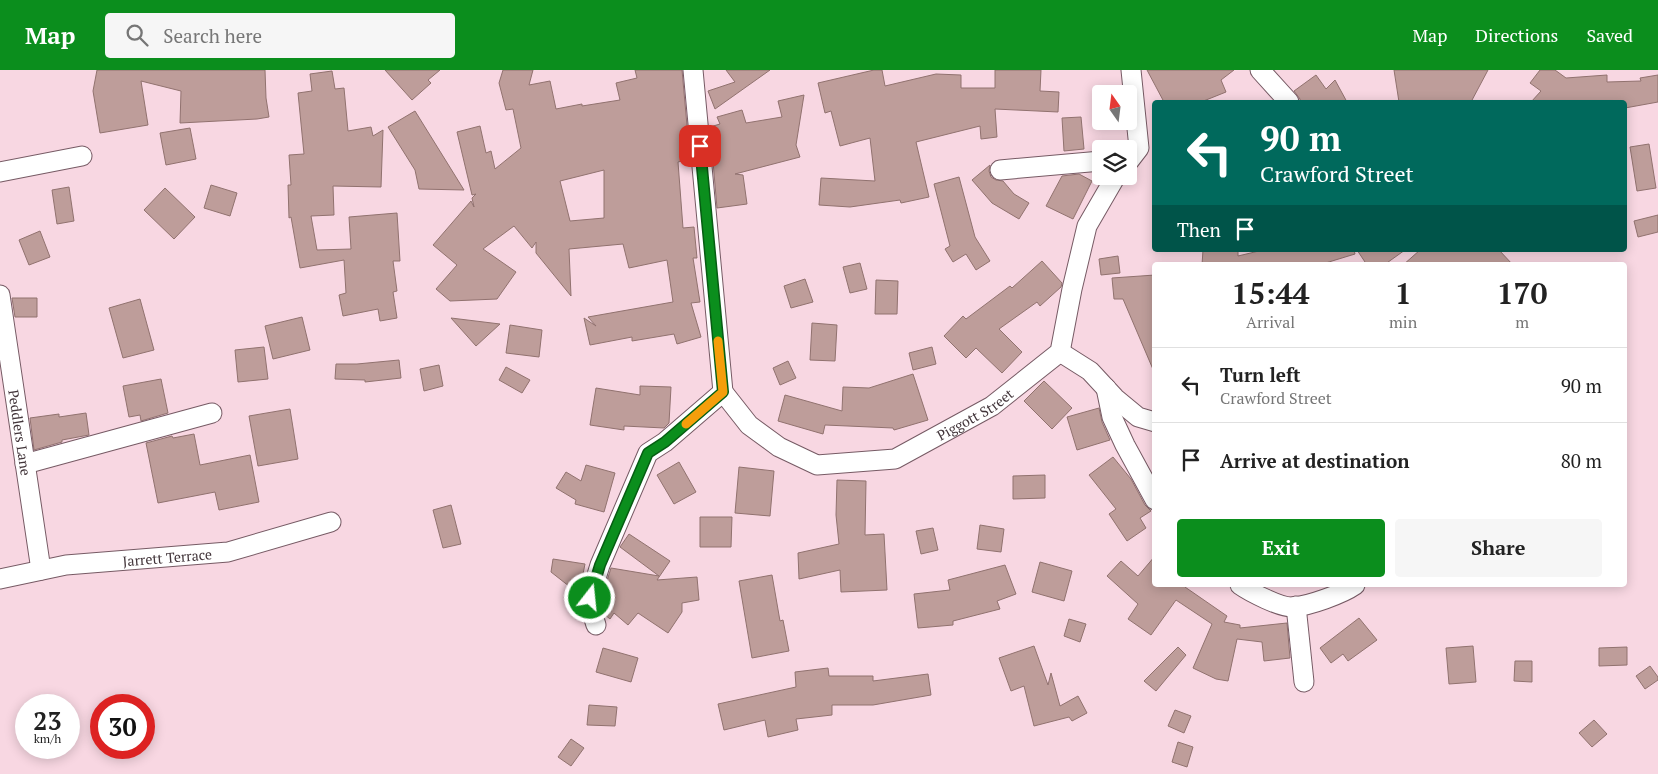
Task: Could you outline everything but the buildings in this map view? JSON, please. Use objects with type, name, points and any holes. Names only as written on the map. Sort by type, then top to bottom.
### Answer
[{"type":"street","points":[[596,625],[590,606],[590,598],[600,565],[648,453],[665,442],[723,392],[693,70]]},
{"type":"street","points":[[1131,70],[1139,148],[1137,151]]},
{"type":"street","points":[[1260,70],[1287,100]]},
{"type":"street","points":[[0,172],[82,156]]},
{"type":"street","points":[[1000,170],[1092,162]]},
{"type":"street","points":[[1111,185],[1087,226],[1060,352],[1090,371],[1115,398],[1138,417],[1152,421]]},
{"type":"street","name":"Peddlers Lane","points":[[0,295],[41,570]]},
{"type":"street","name":"Piggott Street","points":[[723,392],[749,425],[778,447],[817,465],[895,459],[992,406],[1060,352]]},
{"type":"street","points":[[1106,388],[1112,417],[1152,494]]},
{"type":"street","points":[[24,464],[212,414]]},
{"type":"street","name":"Jarrett Terrace","points":[[0,579],[66,565],[228,552],[331,522]]},
{"type":"street","points":[[1244,587],[1267,600],[1292,607],[1319,600],[1352,587]]},
{"type":"street","points":[[1296,606],[1304,682]]},
{"type":"slow traffic","points":[[686,424],[723,392],[718,341]]},
{"type":"route","points":[[590,598],[600,565],[639,470],[648,453],[665,442],[723,392],[700,146]]}]
